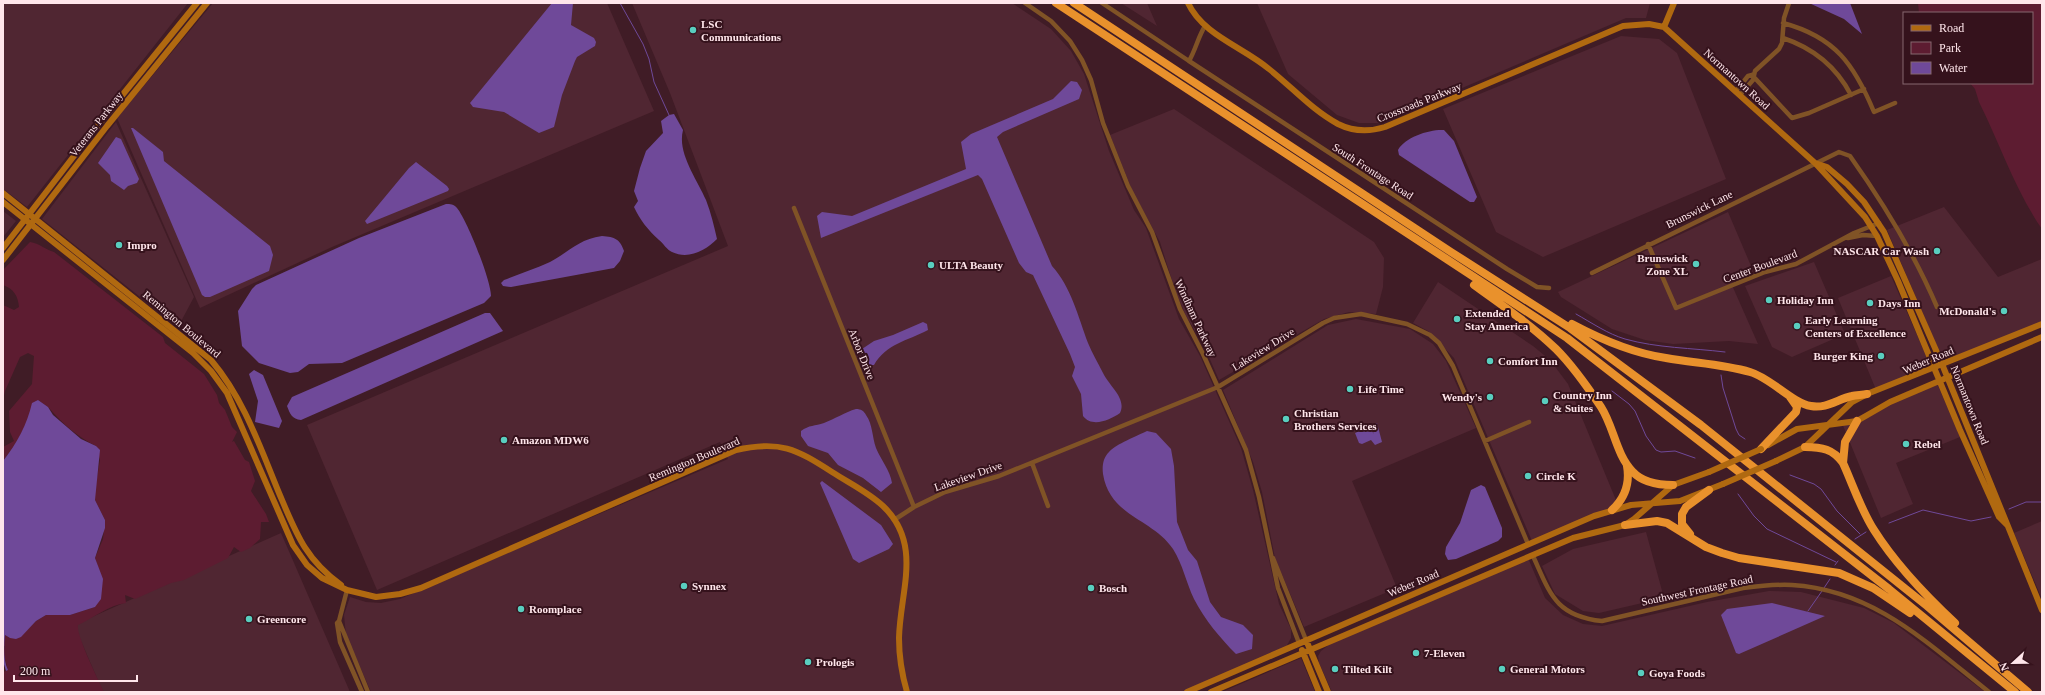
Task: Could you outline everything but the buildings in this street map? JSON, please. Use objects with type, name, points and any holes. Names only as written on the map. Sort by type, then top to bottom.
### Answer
[{"type":"highway","points":[[1056,3],[1253,131],[1462,271],[1567,338],[1889,589],[2015,692]]},
{"type":"highway","points":[[1074,3],[1451,252],[1570,328],[1701,424],[1927,606],[2026,690]]},
{"type":"highway","points":[[1451,252],[1554,315],[1605,341],[1664,358],[1750,372],[1770,381],[1806,405],[1818,406],[1852,396],[1867,394]]},
{"type":"highway","points":[[1462,271],[1474,284],[1526,323],[1556,350],[1578,374],[1604,411],[1627,464],[1633,472],[1640,478],[1659,485],[1673,485]]},
{"type":"highway","points":[[1761,449],[1796,412],[1797,407],[1788,393]]},
{"type":"highway","points":[[1844,462],[1845,442],[1857,421]]},
{"type":"highway","points":[[1805,447],[1818,447],[1832,451],[1844,462],[1873,529],[1890,554],[1923,593],[2026,690]]},
{"type":"highway","points":[[1612,510],[1617,505],[1626,488],[1629,476],[1627,464]]},
{"type":"highway","points":[[1695,540],[1682,524],[1682,514],[1686,507],[1709,490]]},
{"type":"highway","points":[[1625,525],[1657,521],[1667,523],[1706,547],[1739,558],[1809,567],[1838,573],[1873,588],[1952,642]]},
{"type":"street","name":"Veterans Parkway","points":[[3,248],[94,130],[197,3]]},
{"type":"street","name":"Veterans Parkway","points":[[3,260],[106,126],[207,3]]},
{"type":"street","name":"Windham Parkway","points":[[1025,3],[1051,21],[1070,41],[1082,60],[1091,80],[1111,144],[1128,186],[1151,231],[1180,309],[1203,354],[1246,450],[1253,472],[1281,597],[1299,643]]},
{"type":"street","name":"South Frontage Road","points":[[1102,3],[1520,278],[1537,287],[1549,288]]},
{"type":"street","name":"Crossroads Parkway","points":[[1188,3],[1195,16],[1205,26],[1260,61],[1300,97],[1338,123],[1363,131],[1385,127],[1623,26],[1649,24],[1664,27]]},
{"type":"street","points":[[1664,27],[1674,3]]},
{"type":"street","points":[[1738,93],[1748,76],[1752,75],[1779,49],[1782,38],[1783,22],[1790,3]]},
{"type":"street","points":[[1783,22],[1805,30],[1835,49],[1854,70],[1874,112],[1895,103]]},
{"type":"street","points":[[1189,61],[1197,47],[1198,37],[1205,26]]},
{"type":"street","name":"Normantown Road","points":[[1664,27],[1815,163],[1843,192],[1871,226],[1877,236],[1999,517],[2007,525]]},
{"type":"street","points":[[1782,38],[1804,47],[1826,61],[1837,73],[1851,95]]},
{"type":"street","points":[[1752,75],[1792,118],[1809,113],[1864,89]]},
{"type":"street","name":"Brunswick Lane","points":[[1592,272],[1839,152],[1850,156],[1895,224],[1937,307]]},
{"type":"street","name":"Normantown Road","points":[[1815,163],[1827,167],[1847,184],[1864,202],[1879,223],[1948,378],[2005,515],[2007,525],[2042,610]]},
{"type":"street","name":"Remington Boulevard","points":[[3,193],[27,217],[193,353],[211,371],[227,393],[293,546],[307,565],[322,578],[348,590],[376,597],[400,594],[421,588],[736,450],[756,445],[790,448],[807,456],[871,496],[883,506],[894,520],[904,539],[907,554],[907,579],[899,636],[902,670],[907,692]]},
{"type":"street","name":"Remington Boulevard","points":[[3,202],[27,217]]},
{"type":"street","name":"Arbor Drive","points":[[794,208],[914,507]]},
{"type":"street","name":"Center Boulevard","points":[[1648,244],[1676,308],[1765,272],[1796,264],[1879,223]]},
{"type":"street","name":"Center Boulevard","points":[[1848,238],[1863,235],[1877,236]]},
{"type":"street","name":"Lakeview Drive","points":[[894,520],[914,507],[961,486],[990,479],[1218,387],[1323,323],[1347,315],[1361,314],[1416,327],[1439,343],[1453,366],[1528,544]]},
{"type":"street","name":"Weber Road","points":[[1187,692],[1528,544],[1612,510],[1631,505],[1680,501],[1709,490],[1805,447],[1852,402],[1867,394],[2042,324]]},
{"type":"street","name":"Weber Road","points":[[1211,692],[1573,538],[1625,525],[1634,520],[1673,485],[1708,472],[1761,449],[1797,429],[1857,421],[1890,402],[2042,336]]},
{"type":"street","points":[[1485,441],[1529,422]]},
{"type":"street","points":[[1032,462],[1048,506]]},
{"type":"street","points":[[1271,555],[1328,692]]},
{"type":"street","name":"Southwest Frontage Road","points":[[1533,556],[1553,598],[1567,612],[1586,619],[1602,621],[1743,588],[1762,586],[1791,585],[1820,589],[1847,596],[1902,623],[1988,692]]},
{"type":"street","points":[[348,590],[339,621],[337,623],[338,635],[362,692]]},
{"type":"street","points":[[339,621],[368,692]]},
{"type":"street","points":[[1299,643],[1319,692]]},
{"type":"shaded area","points":[[3,3],[188,3],[27,207],[3,189]]},
{"type":"shaded area","points":[[213,3],[607,3],[654,111],[332,247],[200,308],[117,118]]},
{"type":"shaded area","points":[[632,3],[1012,3],[1051,29],[1071,51],[1084,74],[1109,151],[1134,210],[1146,228],[1179,319],[1200,356],[1241,448],[1253,490],[1279,604],[1291,629],[1291,638],[1286,647],[1181,692],[371,692],[346,635],[344,615],[350,597],[366,602],[381,603],[400,599],[728,459],[720,442],[377,590],[307,425],[728,246],[670,93]]},
{"type":"shaded area","points":[[1121,3],[1147,3],[1157,26]]},
{"type":"shaded area","points":[[1257,3],[1650,3],[1646,18],[1626,18],[1380,123],[1359,123],[1337,115],[1288,74]]},
{"type":"shaded area","points":[[1621,36],[1659,39],[1677,53],[1726,179],[1543,257],[1496,232],[1443,109]]},
{"type":"shaded area","points":[[1174,109],[1374,242],[1384,258],[1383,287],[1376,314],[1349,312],[1324,319],[1219,380],[1205,348],[1185,314],[1175,290],[1160,242],[1132,190],[1110,135]]},
{"type":"shaded area","points":[[116,122],[194,297],[178,327],[42,219]]},
{"type":"shaded area","points":[[1944,207],[1998,277],[2042,259],[2042,322],[1957,356],[1949,357],[1938,349],[1887,230]]},
{"type":"shaded area","points":[[3,211],[16,221],[3,237]]},
{"type":"shaded area","points":[[1728,212],[1754,273],[1731,283],[1758,344],[1729,341],[1673,344],[1645,340],[1612,329],[1561,297],[1558,292]]},
{"type":"shaded area","points":[[1814,262],[1845,334],[1792,357],[1772,347],[1745,286]]},
{"type":"shaded area","points":[[1891,276],[1932,369],[1877,392],[1838,298]]},
{"type":"shaded area","points":[[1438,282],[1533,346],[1550,360],[1568,384],[1618,505],[1532,541],[1454,358],[1428,331],[1413,323]]},
{"type":"shaded area","points":[[1356,319],[1410,329],[1433,344],[1446,361],[1476,428],[1352,481],[1397,588],[1304,627],[1275,558],[1262,492],[1253,462],[1223,390],[1328,325]]},
{"type":"shaded area","points":[[1937,383],[1960,437],[1896,463],[1913,504],[1881,518],[1842,423]]},
{"type":"shaded area","points":[[2042,521],[2042,599],[2014,533]]},
{"type":"shaded area","points":[[1646,532],[1664,598],[1599,613],[1583,611],[1555,594],[1542,566],[1573,549]]},
{"type":"shaded area","points":[[281,533],[350,692],[103,692],[74,625]]},
{"type":"shaded area","points":[[1528,558],[1545,598],[1563,615],[1583,624],[1602,626],[1707,602],[1769,591],[1801,592],[1864,608],[1894,623],[1985,692],[1332,692],[1319,663],[1318,656],[1321,651],[1334,641]]},
{"type":"shaded area","points":[[1301,658],[1315,692],[1222,692]]},
{"type":"green space","points":[[1918,3],[2042,3],[2042,229],[2032,214],[2016,183],[1979,102],[1975,89],[1971,84],[2033,84],[2033,12],[1919,12]]},
{"type":"green space","points":[[30,242],[54,252],[163,337],[165,343],[204,374],[217,395],[219,403],[225,410],[232,427],[237,432],[232,442],[234,441],[245,460],[249,462],[255,481],[251,491],[266,514],[269,522],[261,522],[260,539],[250,548],[241,552],[234,547],[228,558],[184,580],[171,583],[135,599],[125,595],[126,603],[113,606],[78,625],[78,630],[84,648],[104,692],[3,692],[3,672],[8,670],[3,652],[5,646],[3,647],[3,633],[4,642],[5,635],[10,638],[21,636],[36,621],[46,615],[70,615],[95,607],[98,567],[95,558],[103,539],[105,520],[95,500],[95,489],[100,460],[96,446],[70,429],[49,408],[38,400],[32,409],[21,435],[3,461],[3,447],[14,441],[10,432],[9,411],[32,384],[34,356],[28,353],[20,357],[5,391],[3,400],[3,305],[14,310],[19,307],[18,299],[15,293],[3,285],[3,270]]},
{"type":"water","points":[[552,3],[573,3],[571,25],[594,38],[596,42],[595,46],[577,57],[575,61],[562,95],[554,127],[539,133],[504,112],[473,107],[470,103]]},
{"type":"water","points":[[1809,3],[1850,3],[1862,34],[1844,19]]},
{"type":"water","points":[[1071,81],[1077,82],[1082,90],[1079,99],[1003,132],[997,137],[1052,266],[1059,274],[1069,292],[1091,350],[1121,402],[1122,408],[1120,413],[1101,422],[1091,422],[1083,416],[1081,394],[1072,376],[1075,367],[1070,354],[1033,275],[1026,272],[1019,263],[982,179],[978,175],[821,238],[817,216],[822,212],[852,216],[966,169],[961,142],[971,134],[1053,99]]},
{"type":"water","points":[[674,114],[683,130],[682,139],[685,157],[706,200],[717,239],[708,247],[697,253],[685,255],[668,250],[645,225],[634,207],[638,201],[634,191],[646,151],[663,133],[661,121],[669,115]]},
{"type":"water","points":[[131,128],[163,152],[164,161],[270,246],[273,255],[269,271],[210,297],[205,297],[202,295]]},
{"type":"water","points":[[1444,130],[1454,141],[1477,197],[1474,202],[1470,202],[1399,155],[1398,150],[1406,141],[1425,132]]},
{"type":"water","points":[[116,137],[121,139],[139,179],[137,183],[128,186],[124,190],[111,181],[110,175],[98,163]]},
{"type":"water","points":[[416,162],[447,186],[449,189],[448,191],[367,224],[365,221],[409,168]]},
{"type":"water","points":[[446,204],[453,205],[457,208],[467,225],[478,250],[487,277],[491,296],[484,303],[342,363],[309,364],[298,372],[290,373],[259,363],[242,346],[238,311],[256,285],[359,238]]},
{"type":"water","points":[[602,236],[610,237],[619,241],[624,251],[620,261],[614,268],[511,287],[503,286],[501,283],[504,280],[550,262],[580,243]]},
{"type":"water","points":[[485,313],[490,313],[503,331],[301,420],[293,417],[289,411],[287,406],[292,397]]},
{"type":"water","points":[[923,322],[927,324],[928,330],[891,348],[879,358],[874,365],[868,365],[863,356],[862,349],[874,341],[893,335]]},
{"type":"water","points":[[254,370],[263,375],[282,421],[279,428],[255,422],[258,401],[249,374]]},
{"type":"water","points":[[38,400],[48,407],[53,415],[81,439],[96,446],[100,450],[95,500],[105,520],[105,528],[95,558],[103,579],[101,599],[95,607],[70,615],[46,615],[36,621],[21,637],[16,639],[5,635],[4,648],[6,666],[8,670],[6,671],[3,661],[3,461],[21,434],[32,403]]},
{"type":"water","points":[[856,409],[863,411],[868,419],[876,448],[891,478],[892,483],[881,492],[863,478],[838,465],[828,453],[808,446],[801,436],[801,431],[807,428],[824,423]]},
{"type":"water","points":[[1377,423],[1382,442],[1375,445],[1371,440],[1362,444],[1359,443],[1355,433],[1369,427],[1374,434],[1370,426]]},
{"type":"water","points":[[1147,431],[1156,433],[1171,449],[1174,466],[1177,522],[1188,550],[1197,561],[1210,602],[1221,617],[1243,625],[1253,635],[1252,649],[1236,654],[1224,642],[1198,607],[1173,549],[1154,530],[1133,516],[1114,500],[1107,488],[1103,474],[1103,462],[1107,454],[1116,446]]},
{"type":"water","points":[[822,481],[881,525],[893,544],[889,549],[859,563],[853,559],[820,483]]},
{"type":"water","points":[[1481,485],[1485,487],[1502,528],[1502,537],[1498,541],[1456,559],[1448,560],[1445,554],[1446,547],[1460,523],[1471,490]]},
{"type":"water","points":[[1772,603],[1825,616],[1739,654],[1736,653],[1721,615],[1727,609]]},
{"type":"waterway","points":[[620,3],[643,44],[649,59],[654,82],[669,115]]},
{"type":"waterway","points":[[1576,314],[1606,331],[1625,339],[1662,346],[1725,352]]},
{"type":"waterway","points":[[1721,375],[1723,388],[1736,429],[1739,435],[1745,439]]},
{"type":"waterway","points":[[1612,391],[1629,404],[1635,411],[1646,436],[1656,450],[1661,452],[1675,451],[1695,458]]},
{"type":"waterway","points":[[1790,475],[1814,484],[1821,489],[1837,511],[1860,534]]},
{"type":"waterway","points":[[1738,494],[1754,516],[1767,529],[1836,562]]},
{"type":"waterway","points":[[2009,509],[2026,502],[2042,502]]},
{"type":"waterway","points":[[1889,523],[1923,510],[1971,521],[1991,517]]},
{"type":"waterway","points":[[1855,539],[1866,532]]},
{"type":"waterway","points":[[1835,565],[1838,561]]},
{"type":"waterway","points":[[1824,588],[1830,579]]},
{"type":"waterway","points":[[1808,611],[1822,591]]},
{"type":"place","name":"LSC Communications","points":[[693,30]]},
{"type":"place","name":"Impro","points":[[119,245]]},
{"type":"place","name":"NASCAR Car Wash","points":[[1937,251]]},
{"type":"place","name":"Brunswick Zone XL","points":[[1696,264]]},
{"type":"place","name":"ULTA Beauty","points":[[931,265]]},
{"type":"place","name":"Holiday Inn","points":[[1769,300]]},
{"type":"place","name":"Days Inn","points":[[1870,303]]},
{"type":"place","name":"McDonald's","points":[[2004,311]]},
{"type":"place","name":"Extended Stay America","points":[[1457,319]]},
{"type":"place","name":"Early Learning Centers of Excellence","points":[[1797,326]]},
{"type":"place","name":"Burger King","points":[[1881,356]]},
{"type":"place","name":"Comfort Inn","points":[[1490,361]]},
{"type":"place","name":"Life Time","points":[[1350,389]]},
{"type":"place","name":"Wendy's","points":[[1490,397]]},
{"type":"place","name":"Country Inn & Suites","points":[[1545,401]]},
{"type":"place","name":"Christian Brothers Services","points":[[1286,419]]},
{"type":"place","name":"Amazon MDW6","points":[[504,440]]},
{"type":"place","name":"Rebel","points":[[1906,444]]},
{"type":"place","name":"Circle K","points":[[1528,476]]},
{"type":"place","name":"Synnex","points":[[684,586]]},
{"type":"place","name":"Bosch","points":[[1091,588]]},
{"type":"place","name":"Roomplace","points":[[521,609]]},
{"type":"place","name":"Greencore","points":[[249,619]]},
{"type":"place","name":"7-Eleven","points":[[1416,653]]},
{"type":"place","name":"Prologis","points":[[808,662]]},
{"type":"place","name":"Tilted Kilt","points":[[1335,669]]},
{"type":"place","name":"General Motors","points":[[1502,669]]},
{"type":"place","name":"Goya Foods","points":[[1641,673]]}]
